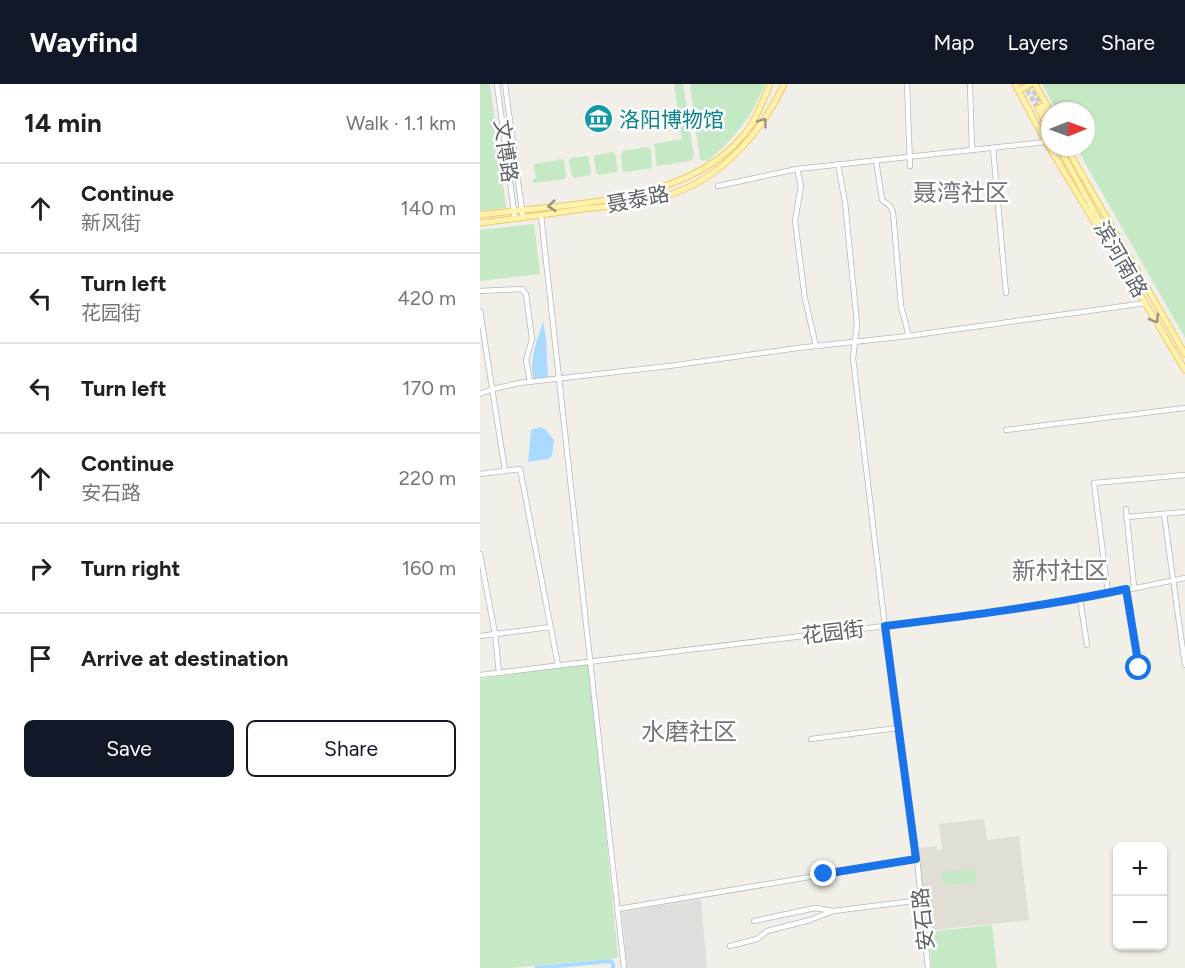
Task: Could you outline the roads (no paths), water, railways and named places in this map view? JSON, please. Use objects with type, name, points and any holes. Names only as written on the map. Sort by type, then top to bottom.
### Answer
[{"type":"main road","name":"聂泰路","points":[[480,215],[600,200],[651,191],[687,179],[725,154],[744,135],[770,84]]},
{"type":"main road","name":"聂泰路","points":[[480,223],[647,201],[686,188],[711,174],[748,141],[771,110],[784,84]]},
{"type":"main road","points":[[1015,84],[1041,132]]},
{"type":"main road","points":[[1019,90],[1031,84]]},
{"type":"main road","points":[[1035,84],[1045,102]]},
{"type":"main road","points":[[1054,156],[1103,238],[1125,269]]},
{"type":"main road","name":"滨河南路","points":[[1064,156],[1125,269],[1185,370]]},
{"type":"main road","name":"滨河南路","points":[[1073,156],[1185,354]]},
{"type":"street","name":"文博路","points":[[497,84],[515,219]]},
{"type":"street","name":"文博路","points":[[506,84],[524,218]]},
{"type":"street","points":[[907,84],[910,166]]},
{"type":"street","points":[[970,84],[972,150]]},
{"type":"street","points":[[718,186],[797,169],[1041,143]]},
{"type":"street","points":[[993,148],[1006,293]]},
{"type":"street","points":[[876,160],[882,200],[893,212],[901,306],[902,313],[907,320],[908,336]]},
{"type":"street","name":"安石路","points":[[838,164],[845,201],[857,324],[853,358],[928,968]]},
{"type":"street","points":[[797,169],[801,186],[795,221],[805,299],[816,346]]},
{"type":"street","points":[[542,215],[624,968]]},
{"type":"street","points":[[480,291],[522,289],[526,294],[532,339],[526,360],[530,382]]},
{"type":"street","points":[[480,394],[493,389],[530,382],[908,336],[1146,303]]},
{"type":"street","points":[[480,311],[505,471]]},
{"type":"street","points":[[1006,430],[1185,408]]},
{"type":"street","points":[[480,474],[520,469],[558,665]]},
{"type":"street","points":[[1108,593],[1094,483],[1185,475]]},
{"type":"street","points":[[1126,509],[1134,587]]},
{"type":"street","points":[[1126,517],[1185,512]]},
{"type":"street","points":[[1164,514],[1184,639],[1185,665]]},
{"type":"street","points":[[480,554],[495,634],[499,673]]},
{"type":"street","name":"花园街","points":[[480,675],[976,615],[1080,599],[1185,578]]},
{"type":"street","points":[[1126,589],[1139,668]]},
{"type":"street","points":[[1080,599],[1087,645]]},
{"type":"street","points":[[480,636],[550,627]]},
{"type":"street","points":[[811,739],[897,728]]},
{"type":"street","points":[[618,909],[916,859]]},
{"type":"street","points":[[730,946],[757,939],[767,931],[834,911],[921,900]]},
{"type":"street","points":[[754,921],[815,908],[834,911]]},
{"type":"water","points":[[543,321],[548,377],[534,379],[533,357]]},
{"type":"water","points":[[540,427],[545,429],[554,440],[552,456],[548,459],[528,462],[531,430]]},
{"type":"waterway","points":[[536,968],[610,961],[613,968]]},
{"type":"tunnel","points":[[1023,84],[1038,108]]},
{"type":"tunnel","points":[[1030,84],[1041,104]]},
{"type":"place","name":"洛阳博物馆","points":[[598,119]]},
{"type":"district","name":"聂湾社区","points":[[961,192]]},
{"type":"district","name":"新村社区","points":[[1060,570]]},
{"type":"district","name":"水磨社区","points":[[689,731]]}]
